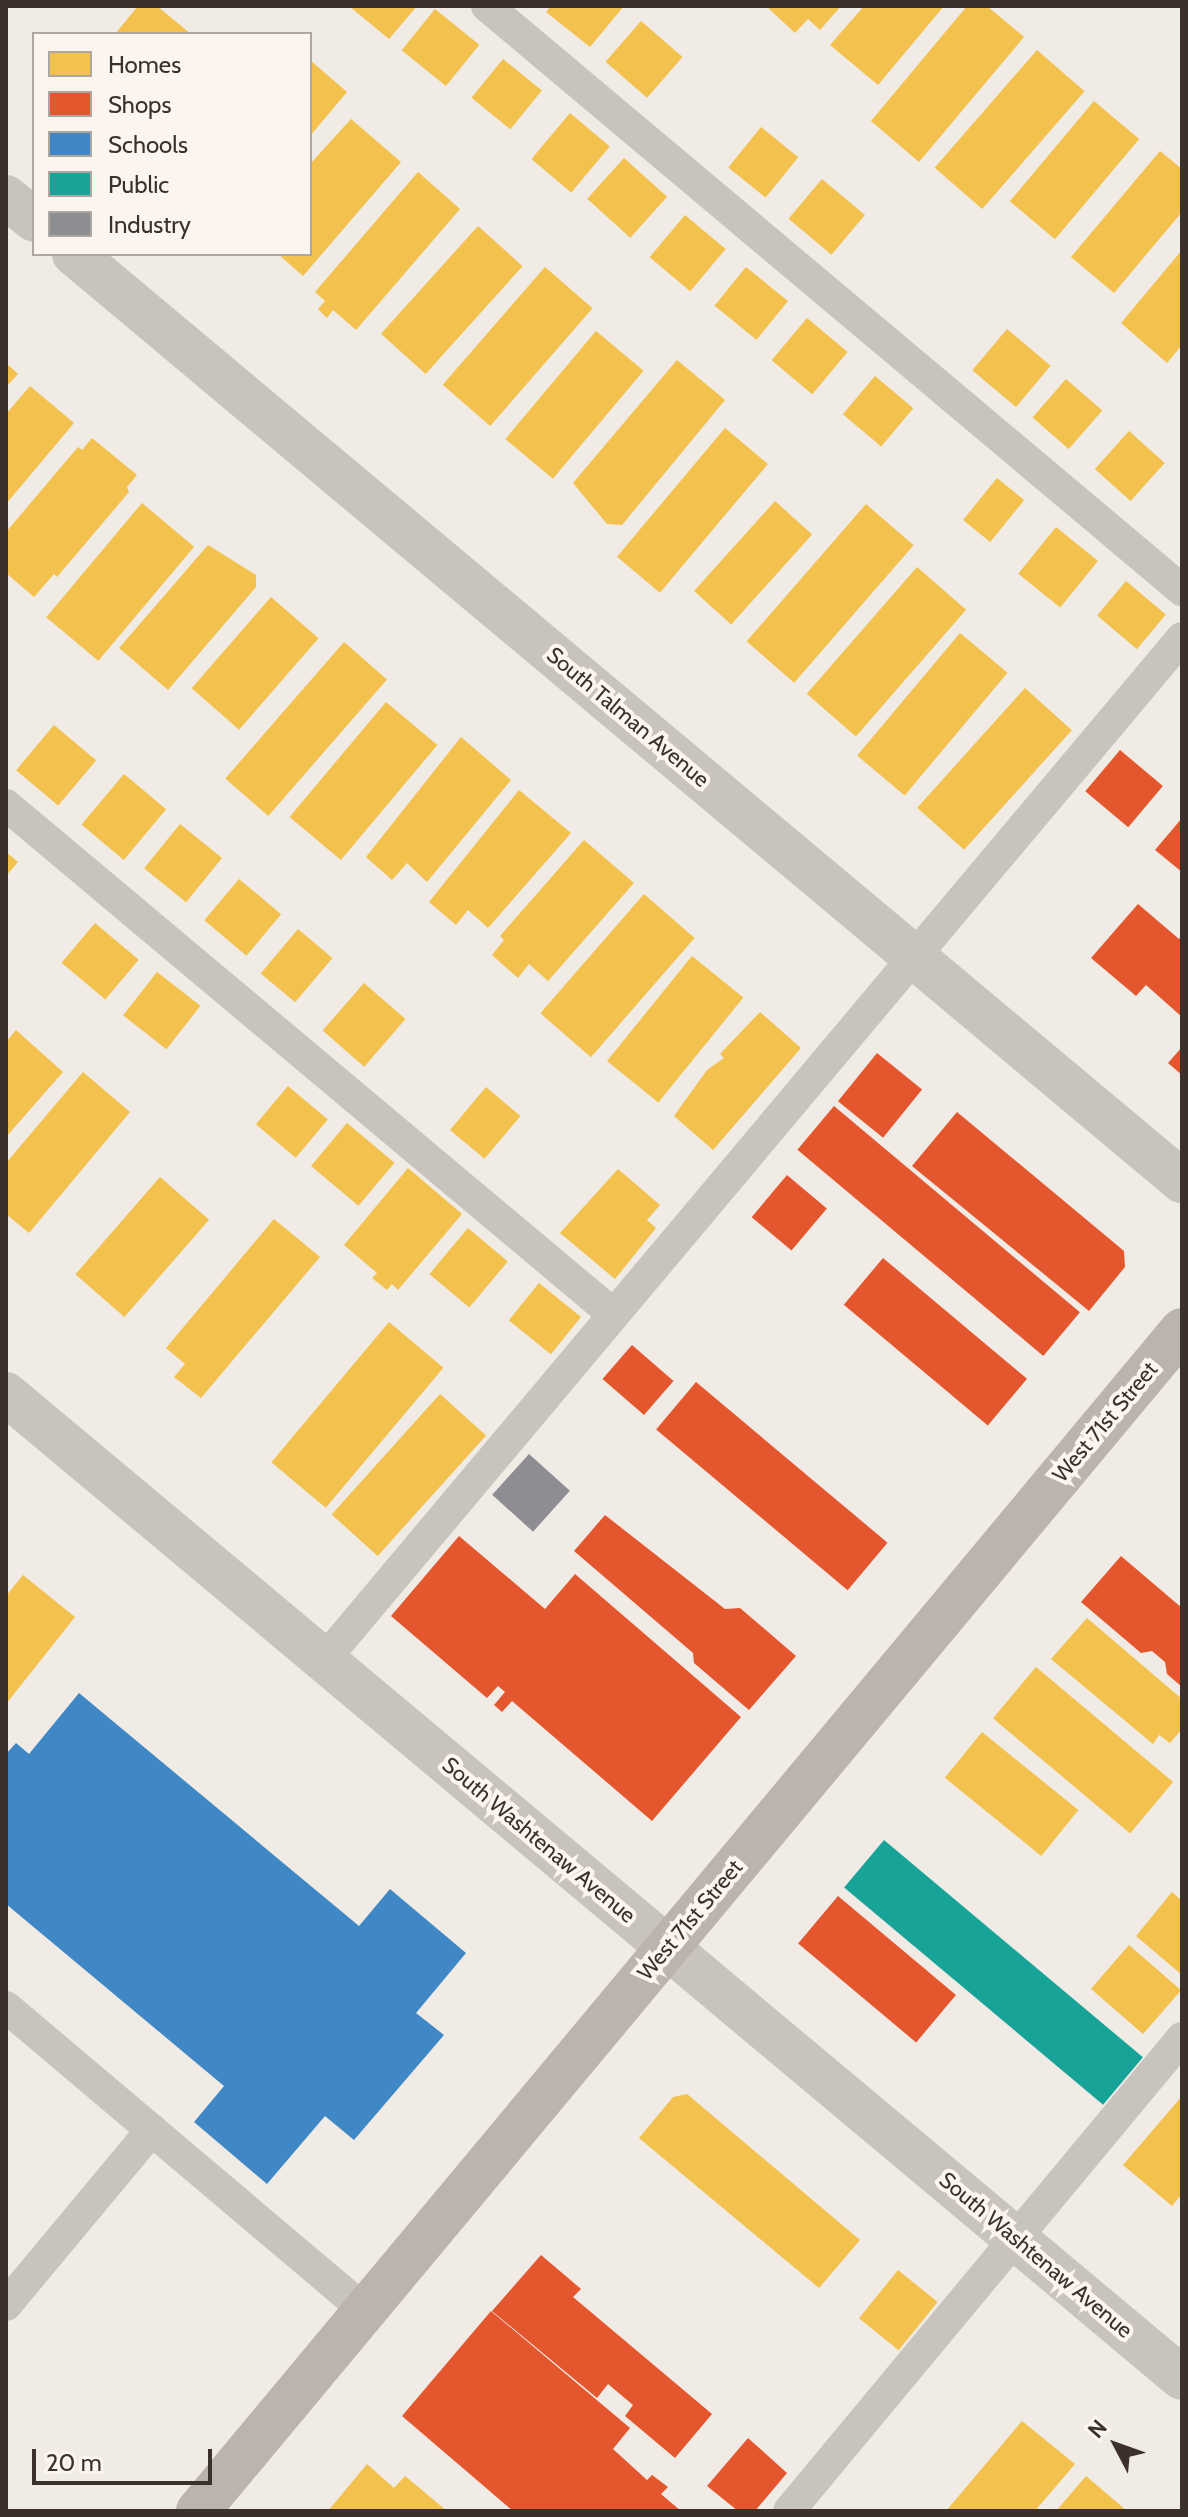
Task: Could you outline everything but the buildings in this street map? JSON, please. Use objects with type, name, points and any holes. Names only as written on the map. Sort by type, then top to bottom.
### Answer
[{"type":"main road","name":"West 71st Street","points":[[198,2511],[1182,1330]]},
{"type":"street","points":[[6,197],[32,218]]},
{"type":"street","name":"South Talman Avenue","points":[[76,256],[1182,1181]]},
{"type":"street","name":"South Washtenaw Avenue","points":[[6,1394],[1182,2378]]},
{"type":"lane","points":[[487,6],[1182,590]]},
{"type":"lane","points":[[324,1660],[1182,638]]},
{"type":"lane","points":[[6,805],[613,1314]]},
{"type":"lane","points":[[6,2007],[365,2310]]},
{"type":"lane","points":[[789,2511],[1182,2038]]},
{"type":"lane","points":[[6,2305],[152,2130]]}]
